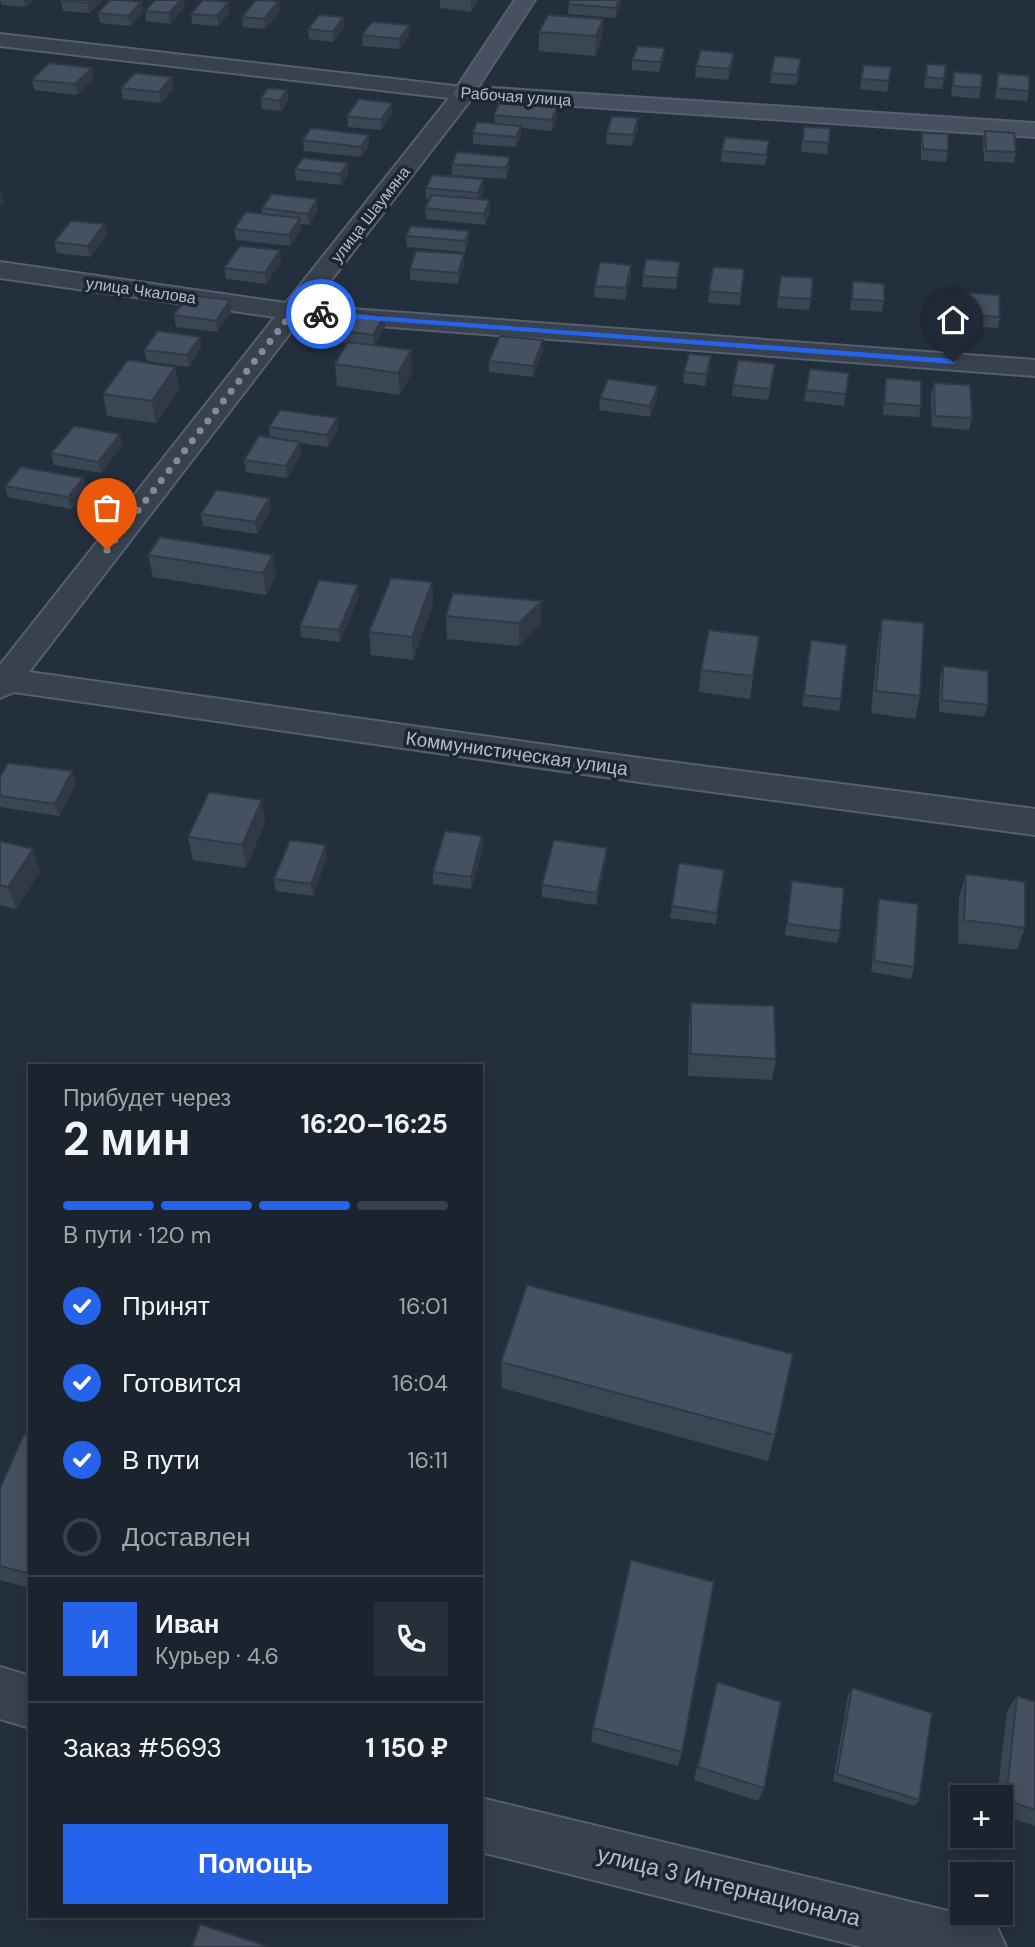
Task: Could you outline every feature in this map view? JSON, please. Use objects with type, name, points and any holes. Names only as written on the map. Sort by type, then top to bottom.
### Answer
[{"type":"street","name":"улица Шаумяна","points":[[2,682],[464,93],[525,0]]},
{"type":"street","name":"Рабочая улица","points":[[0,40],[464,93],[1035,130]]},
{"type":"street","name":"улица Чкалова","points":[[0,270],[293,312],[1035,368]]},
{"type":"street","name":"Коммунистическая улица","points":[[2,682],[1035,822]]},
{"type":"street","points":[[0,1693],[28,1701]]},
{"type":"street","name":"улица 3 Интернационала","points":[[483,1825],[977,1947]]},
{"type":"building","points":[[61,0],[91,0],[88,3]]},
{"type":"building","points":[[110,0],[141,2],[128,16],[98,13]]},
{"type":"building","points":[[155,0],[181,0],[169,13],[145,11]]},
{"type":"building","points":[[203,0],[229,2],[217,16],[191,14]]},
{"type":"building","points":[[256,0],[279,1],[264,19],[242,17]]},
{"type":"building","points":[[570,0],[619,0],[616,8],[569,4]]},
{"type":"building","points":[[319,15],[343,17],[333,32],[308,29]]},
{"type":"building","points":[[548,15],[603,19],[596,36],[539,32]]},
{"type":"building","points":[[372,22],[409,25],[399,39],[362,35]]},
{"type":"building","points":[[638,46],[665,48],[660,62],[632,60]]},
{"type":"building","points":[[701,50],[734,53],[729,69],[696,66]]},
{"type":"building","points":[[775,56],[801,59],[797,75],[771,73]]},
{"type":"building","points":[[49,63],[92,68],[75,84],[32,80]]},
{"type":"building","points":[[927,64],[946,65],[944,79],[926,77]]},
{"type":"building","points":[[864,65],[891,67],[889,81],[861,79]]},
{"type":"building","points":[[954,72],[982,74],[981,88],[953,86]]},
{"type":"building","points":[[135,73],[172,77],[159,92],[121,88]]},
{"type":"building","points":[[998,73],[1029,76],[1029,91],[997,88]]},
{"type":"building","points":[[268,88],[287,90],[279,101],[261,98]]},
{"type":"building","points":[[359,99],[392,103],[381,120],[347,116]]},
{"type":"building","points":[[500,102],[557,107],[552,120],[494,115]]},
{"type":"building","points":[[612,116],[638,118],[633,135],[607,133]]},
{"type":"building","points":[[477,122],[521,126],[516,137],[473,133]]},
{"type":"building","points":[[804,127],[830,128],[829,143],[803,141]]},
{"type":"building","points":[[311,128],[369,135],[361,147],[303,140]]},
{"type":"building","points":[[985,131],[1014,133],[1016,152],[986,151]]},
{"type":"building","points":[[922,133],[948,134],[948,151],[923,149]]},
{"type":"building","points":[[725,137],[769,141],[766,155],[722,151]]},
{"type":"building","points":[[457,152],[510,157],[506,168],[452,164]]},
{"type":"building","points":[[303,158],[348,163],[340,174],[295,169]]},
{"type":"building","points":[[432,175],[483,179],[478,193],[426,188]]},
{"type":"building","points":[[272,194],[317,199],[308,214],[262,208]]},
{"type":"building","points":[[432,195],[490,200],[484,214],[425,208]]},
{"type":"building","points":[[246,212],[300,218],[289,235],[234,229]]},
{"type":"building","points":[[71,221],[104,224],[88,246],[54,242]]},
{"type":"building","points":[[411,226],[469,231],[465,241],[406,236]]},
{"type":"building","points":[[240,246],[280,250],[265,273],[224,268]]},
{"type":"building","points":[[416,251],[464,254],[458,273],[410,269]]},
{"type":"building","points":[[646,259],[680,262],[677,278],[643,276]]},
{"type":"building","points":[[600,262],[631,265],[626,288],[595,286]]},
{"type":"building","points":[[713,267],[744,269],[741,294],[709,291]]},
{"type":"building","points":[[781,276],[813,278],[811,299],[778,297]]},
{"type":"building","points":[[853,281],[884,284],[884,301],[852,299]]},
{"type":"building","points":[[956,292],[999,295],[1000,317],[957,314]]},
{"type":"building","points":[[189,295],[230,300],[216,321],[174,315]]},
{"type":"building","points":[[340,310],[384,316],[373,335],[328,329]]},
{"type":"building","points":[[158,331],[200,337],[187,355],[144,350]]},
{"type":"building","points":[[500,336],[543,340],[533,366],[489,361]]},
{"type":"building","points":[[348,342],[411,350],[398,373],[335,364]]},
{"type":"building","points":[[689,354],[711,356],[706,374],[684,372]]},
{"type":"building","points":[[128,360],[175,367],[152,401],[103,394]]},
{"type":"building","points":[[738,360],[775,364],[770,389],[733,385]]},
{"type":"building","points":[[810,369],[849,373],[846,394],[806,390]]},
{"type":"building","points":[[886,378],[921,381],[921,406],[885,403]]},
{"type":"building","points":[[608,379],[658,386],[650,406],[600,398]]},
{"type":"building","points":[[934,383],[970,385],[972,418],[935,416]]},
{"type":"building","points":[[280,410],[337,418],[327,435],[269,427]]},
{"type":"building","points":[[74,426],[120,434],[98,462],[51,453]]},
{"type":"building","points":[[259,436],[300,442],[286,466],[244,460]]},
{"type":"building","points":[[21,467],[83,478],[68,497],[5,486]]},
{"type":"building","points":[[216,490],[269,498],[255,522],[201,514]]},
{"type":"building","points":[[160,537],[273,555],[263,573],[148,555]]},
{"type":"building","points":[[391,578],[432,582],[412,637],[369,632]]},
{"type":"building","points":[[319,580],[358,585],[339,630],[300,626]]},
{"type":"building","points":[[453,593],[542,601],[519,623],[446,616]]},
{"type":"building","points":[[882,619],[924,623],[920,696],[876,691]]},
{"type":"building","points":[[709,630],[759,636],[753,676],[701,670]]},
{"type":"building","points":[[811,640],[847,645],[841,699],[804,695]]},
{"type":"building","points":[[943,666],[988,671],[988,705],[942,700]]},
{"type":"building","points":[[8,763],[72,771],[55,804],[0,796],[0,777]]},
{"type":"building","points":[[209,792],[262,800],[242,845],[188,837]]},
{"type":"building","points":[[445,831],[482,836],[471,877],[433,872]]},
{"type":"building","points":[[290,840],[326,845],[311,884],[274,879]]},
{"type":"building","points":[[554,840],[607,848],[597,893],[542,885]]},
{"type":"building","points":[[0,841],[33,849],[8,887],[0,885]]},
{"type":"building","points":[[679,863],[724,870],[717,913],[672,906]]},
{"type":"building","points":[[966,874],[1025,882],[1025,928],[964,920]]},
{"type":"building","points":[[792,881],[844,888],[840,931],[787,924]]},
{"type":"building","points":[[879,899],[918,904],[914,967],[874,961]]},
{"type":"building","points":[[691,1003],[774,1006],[776,1059],[691,1054]]},
{"type":"building","points":[[527,1285],[793,1354],[775,1435],[501,1362]]},
{"type":"building","points":[[24,1434],[28,1435],[28,1573],[0,1566],[0,1488]]},
{"type":"building","points":[[631,1560],[714,1582],[682,1752],[593,1728]]},
{"type":"building","points":[[717,1682],[781,1702],[764,1788],[698,1767]]},
{"type":"building","points":[[852,1688],[932,1713],[919,1800],[837,1774]]},
{"type":"building","points":[[1017,1696],[1035,1702],[1035,1810],[1013,1802],[1013,1785],[1008,1785]]},
{"type":"building","points":[[200,1924],[269,1947],[192,1947]]},
{"type":"way so far","points":[[107,550],[293,312],[321,314]]},
{"type":"route","points":[[321,314],[953,362]]}]
